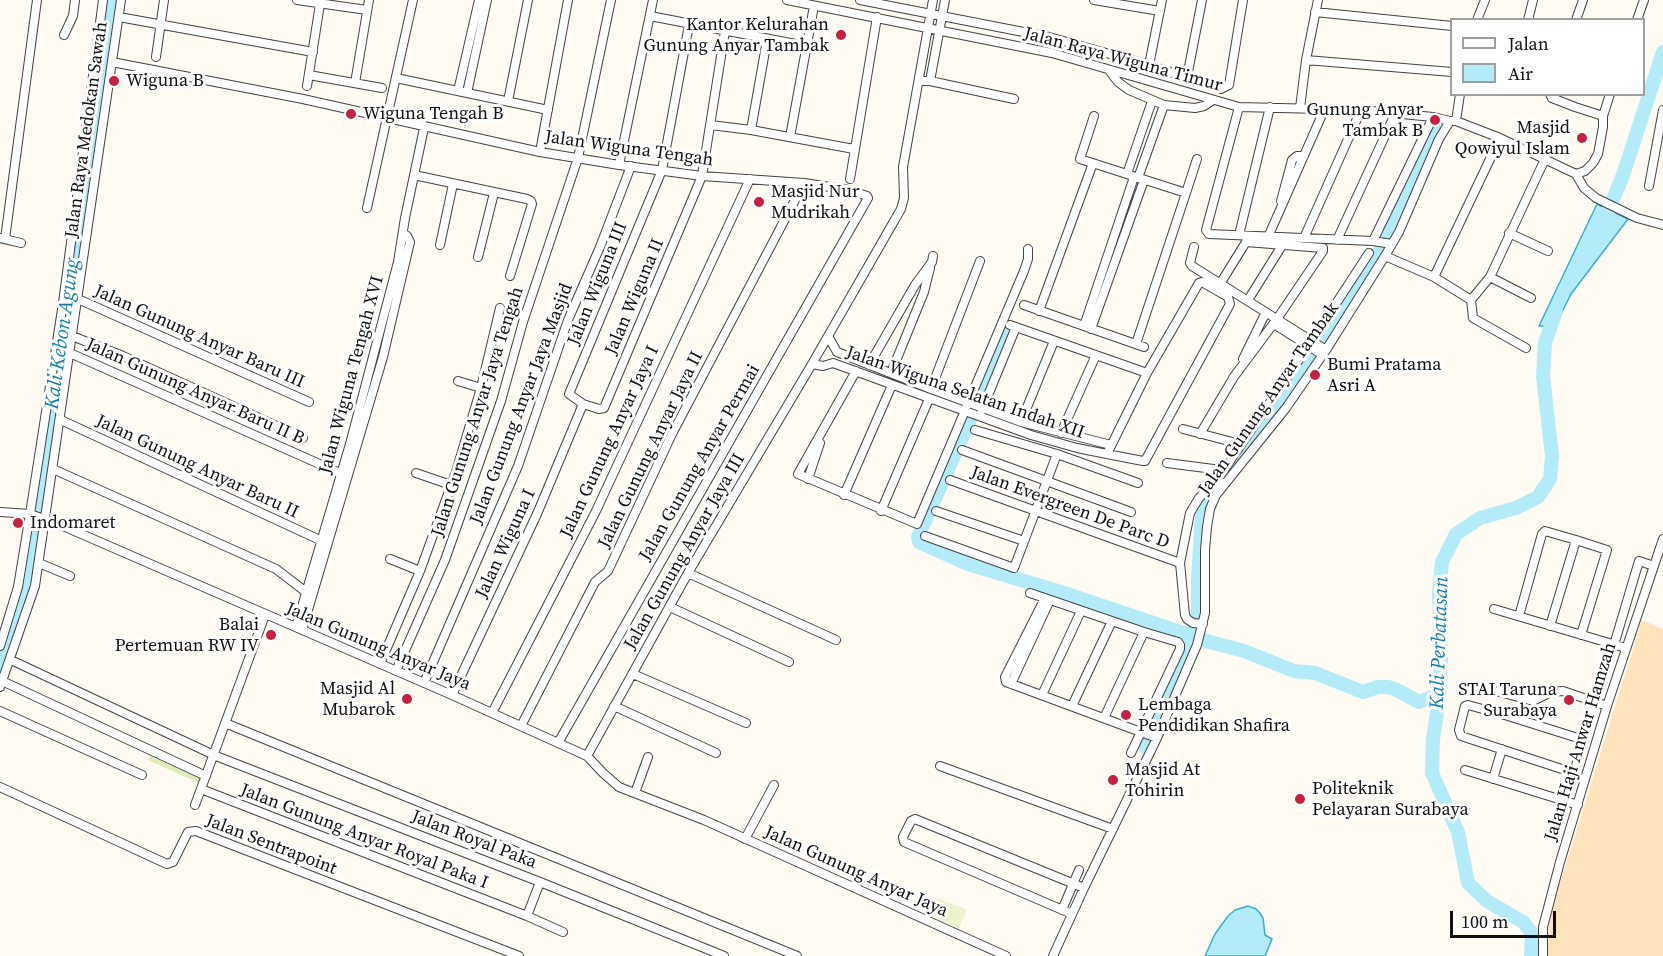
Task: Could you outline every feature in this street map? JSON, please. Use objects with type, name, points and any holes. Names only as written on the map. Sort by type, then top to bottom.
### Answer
[{"type":"street","points":[[21,243],[3,239],[37,0]]},
{"type":"street","points":[[64,35],[73,16],[75,0]]},
{"type":"street","name":"Jalan Raya Medokan Sawah","points":[[1,684],[34,594],[39,563],[37,517],[103,0]]},
{"type":"street","name":"Jalan Raya Medokan Sawah","points":[[0,646],[53,469],[121,0]]},
{"type":"street","points":[[156,57],[164,0]]},
{"type":"street","points":[[297,0],[367,10]]},
{"type":"street","points":[[355,83],[369,0]]},
{"type":"street","points":[[367,208],[413,0]]},
{"type":"street","points":[[458,91],[478,0]]},
{"type":"street","points":[[467,93],[487,0]]},
{"type":"street","points":[[508,101],[528,0]]},
{"type":"street","points":[[540,152],[568,0]]},
{"type":"street","name":"Jalan Gunung Anyar Jaya Tengah","points":[[396,671],[452,538],[501,401],[523,322],[578,158],[611,0]]},
{"type":"street","points":[[619,165],[653,0]]},
{"type":"street","name":"Jalan Raya Wiguna Timur","points":[[787,0],[877,20],[1052,53],[1239,107],[1361,110],[1453,121],[1500,138],[1576,174]]},
{"type":"street","name":"Jalan Raya Wiguna Timur","points":[[860,0],[1049,37],[1149,65],[1221,89],[1228,85],[1243,0]]},
{"type":"street","name":"Jalan Gunung Anyar Jaya III","points":[[587,756],[688,573],[901,208],[904,198],[903,167],[933,0]]},
{"type":"street","points":[[930,81],[945,0]]},
{"type":"street","points":[[1094,0],[1119,2],[1160,11]]},
{"type":"street","points":[[1149,65],[1162,0]]},
{"type":"street","points":[[1188,77],[1202,0]]},
{"type":"street","points":[[1300,108],[1306,60],[1318,0]]},
{"type":"street","points":[[1478,18],[1485,0]]},
{"type":"street","points":[[1528,18],[1533,0]]},
{"type":"street","points":[[1577,18],[1583,0]]},
{"type":"street","points":[[1638,18],[1644,0]]},
{"type":"street","points":[[307,86],[320,4]]},
{"type":"street","points":[[790,137],[814,6]]},
{"type":"street","points":[[1315,12],[1450,27]]},
{"type":"street","points":[[119,16],[313,52]]},
{"type":"street","points":[[650,16],[806,46]]},
{"type":"street","points":[[850,178],[877,20]]},
{"type":"street","points":[[662,170],[688,25]]},
{"type":"street","points":[[702,176],[724,32]]},
{"type":"street","points":[[751,130],[767,40]]},
{"type":"street","points":[[1306,60],[1450,72]]},
{"type":"street","name":"Jalan Wiguna Tengah","points":[[112,62],[540,152],[702,176],[804,183],[849,190],[867,196],[867,198]]},
{"type":"street","points":[[1109,69],[1118,82],[1129,90],[1164,105],[1195,108],[1214,100]]},
{"type":"street","points":[[309,75],[382,88]]},
{"type":"street","points":[[396,78],[548,110]]},
{"type":"street","points":[[919,81],[930,81],[1014,99]]},
{"type":"street","points":[[1453,121],[1459,96]]},
{"type":"street","points":[[1551,96],[1603,116]]},
{"type":"street","points":[[1609,96],[1603,116],[1598,154],[1585,171],[1576,174],[1584,188],[1596,198],[1637,218],[1663,225]]},
{"type":"street","points":[[1136,177],[1152,101]]},
{"type":"street","points":[[1088,327],[1136,177],[1164,105]]},
{"type":"street","points":[[1239,107],[1206,230],[1209,234],[1389,243]]},
{"type":"street","points":[[1239,235],[1270,107]]},
{"type":"street","points":[[1269,237],[1325,108]]},
{"type":"street","points":[[1304,238],[1361,110]]},
{"type":"street","points":[[1649,186],[1663,110]]},
{"type":"street","points":[[1337,240],[1395,114]]},
{"type":"street","points":[[1094,116],[1080,159],[1186,194]]},
{"type":"street","points":[[1374,241],[1433,117]]},
{"type":"street","name":"Jalan Gunung Anyar Tambak","points":[[1053,956],[1156,738],[1198,641],[1207,527],[1210,509],[1216,495],[1286,408],[1317,347],[1385,256],[1389,243],[1439,139],[1453,121]]},
{"type":"street","points":[[711,125],[854,149]]},
{"type":"street","name":"Jalan Wiguna Tengah XVI","points":[[299,629],[306,592],[342,474],[398,262],[424,128]]},
{"type":"street","points":[[1434,277],[1500,138]]},
{"type":"street","points":[[1024,305],[1140,345],[1197,159]]},
{"type":"street","points":[[1526,348],[1473,318],[1471,300],[1490,277],[1545,159]]},
{"type":"street","points":[[1039,311],[1093,163]]},
{"type":"street","name":"Jalan Gunung Anyar Jaya Masjid","points":[[424,683],[518,466],[568,320],[600,247],[631,166]]},
{"type":"street","name":"Jalan Wiguna III","points":[[583,405],[569,393],[662,170]]},
{"type":"street","points":[[414,175],[527,199],[532,204],[510,276]]},
{"type":"street","name":"Jalan Wiguna II","points":[[583,405],[604,408],[702,176]]},
{"type":"street","name":"Jalan Gunung Anyar Jaya I","points":[[492,713],[596,511],[750,180]]},
{"type":"street","name":"Jalan Gunung Anyar Jaya II","points":[[521,726],[595,582],[608,571],[672,434],[804,183]]},
{"type":"street","points":[[440,245],[453,184]]},
{"type":"street","points":[[478,256],[494,193]]},
{"type":"street","name":"Jalan Gunung Anyar Permai","points":[[558,743],[867,198]]},
{"type":"street","points":[[299,629],[383,357],[410,242],[403,233]]},
{"type":"street","points":[[1509,233],[1548,251]]},
{"type":"street","points":[[1220,284],[1244,245],[1251,241],[1321,247],[1323,251],[1233,378]]},
{"type":"street","points":[[1248,300],[1282,244]]},
{"type":"street","points":[[1194,247],[1190,263],[1192,266],[1248,300],[1275,321],[1317,347]]},
{"type":"street","points":[[856,371],[825,430],[798,474],[916,525],[1024,271],[1028,249]]},
{"type":"street","points":[[1167,463],[1221,470],[1317,347],[1369,253]]},
{"type":"street","points":[[1385,256],[1434,277],[1471,300]]},
{"type":"street","points":[[869,365],[932,259],[924,291],[891,373]]},
{"type":"street","points":[[931,389],[980,261]]},
{"type":"street","points":[[1490,277],[1531,298]]},
{"type":"street","name":"Jalan Wiguna Selatan Indah XII","points":[[812,364],[823,366],[832,363],[965,413],[1043,438],[1143,461],[1147,459],[1230,304],[1228,297],[1202,282],[1199,283],[1148,373]]},
{"type":"street","name":"Jalan Gunung Anyar Baru III","points":[[78,298],[309,402]]},
{"type":"street","points":[[380,664],[420,571],[451,485],[481,388],[500,308]]},
{"type":"street","points":[[1200,435],[1233,378],[1266,312]]},
{"type":"street","points":[[978,417],[1013,326],[1148,373],[1107,454]]},
{"type":"street","points":[[72,336],[123,356],[303,438]]},
{"type":"street","name":"Jalan Wiguna Selatan Indah XII","points":[[828,336],[837,352],[931,389],[1021,422],[1111,445]]},
{"type":"street","points":[[1021,422],[1054,341]]},
{"type":"street","points":[[832,363],[837,352]]},
{"type":"street","name":"Jalan Gunung Anyar Baru II B","points":[[70,353],[342,474]]},
{"type":"street","points":[[1061,433],[1096,355]]},
{"type":"street","points":[[458,381],[481,388]]},
{"type":"street","points":[[844,495],[892,385]]},
{"type":"street","points":[[882,511],[929,399]]},
{"type":"street","name":"Jalan Wiguna I","points":[[453,695],[537,514],[583,405]]},
{"type":"street","name":"Jalan Gunung Anyar Baru II","points":[[61,420],[322,541]]},
{"type":"street","points":[[1183,429],[1240,444]]},
{"type":"street","points":[[975,430],[1057,454],[1138,483]]},
{"type":"street","points":[[962,450],[1131,512]]},
{"type":"street","points":[[925,536],[1014,568],[1057,454]]},
{"type":"street","points":[[53,469],[276,569],[306,592]]},
{"type":"street","points":[[416,473],[451,485]]},
{"type":"street","name":"Jalan Evergreen De Parc D","points":[[950,480],[1180,563]]},
{"type":"street","points":[[1198,623],[1187,620],[1185,615],[1180,563],[1190,513],[1208,489],[1223,484]]},
{"type":"street","points":[[936,511],[1024,541]]},
{"type":"street","points":[[0,512],[37,517]]},
{"type":"street","name":"Jalan Gunung Anyar Jaya","points":[[37,517],[453,695],[587,756],[603,774],[635,793],[695,817],[1006,956]]},
{"type":"street","points":[[1519,616],[1542,534],[1545,531],[1576,540],[1607,550],[1581,635]]},
{"type":"street","name":"Jalan Haji Anwar Hamzah","points":[[1543,956],[1543,927],[1548,905],[1607,706],[1663,539]]},
{"type":"street","points":[[1550,626],[1576,540]]},
{"type":"street","points":[[390,559],[420,571]]},
{"type":"street","points":[[1614,645],[1639,561],[1654,566]]},
{"type":"street","points":[[39,563],[70,576]]},
{"type":"street","points":[[688,573],[837,640]]},
{"type":"street","points":[[1030,593],[1178,642],[1180,649],[1131,753]]},
{"type":"street","points":[[1048,599],[1009,683],[1156,738]]},
{"type":"street","points":[[670,607],[789,662]]},
{"type":"street","points":[[1494,609],[1626,648]]},
{"type":"street","points":[[1042,695],[1081,611]]},
{"type":"street","points":[[195,805],[265,615]]},
{"type":"street","points":[[1072,706],[1112,621]]},
{"type":"street","points":[[1104,718],[1144,632]]},
{"type":"street","name":"Jalan Royal Paka","points":[[11,660],[213,755],[724,956]]},
{"type":"street","points":[[633,674],[746,723]]},
{"type":"street","points":[[1,684],[206,776]]},
{"type":"street","points":[[1477,686],[1533,701],[1551,692],[1563,691],[1607,706]]},
{"type":"street","points":[[1565,801],[1574,773],[1582,744],[1581,739],[1466,705],[1459,734],[1574,773]]},
{"type":"street","points":[[614,706],[716,753]]},
{"type":"street","points":[[0,711],[142,776]]},
{"type":"street","points":[[225,723],[797,956]]},
{"type":"street","points":[[1493,779],[1503,749]]},
{"type":"street","points":[[635,793],[648,757]]},
{"type":"street","points":[[940,766],[1113,829]]},
{"type":"street","points":[[1465,770],[1578,805]]},
{"type":"street","points":[[745,839],[774,785]]},
{"type":"street","name":"Jalan Sentrapoint","points":[[0,787],[167,864],[174,862],[188,832],[196,831],[519,956]]},
{"type":"street","name":"Jalan Gunung Anyar Royal Paka I","points":[[201,789],[563,932]]},
{"type":"street","points":[[1072,914],[904,842],[903,837],[911,821],[915,819],[1084,888]]},
{"type":"street","points":[[1062,909],[1079,870]]},
{"type":"street","points":[[522,914],[540,882]]},
{"type":"green space","points":[[150,756],[201,779],[199,783],[148,760]]},
{"type":"green space","points":[[937,898],[967,910],[959,928],[930,916]]},
{"type":"sand","points":[[1642,620],[1663,629],[1663,956],[1547,956],[1547,936],[1551,912]]},
{"type":"water","points":[[1597,204],[1628,219],[1571,294],[1555,326],[1539,326]]},
{"type":"water","points":[[1248,906],[1260,913],[1263,918],[1265,935],[1272,939],[1265,956],[1205,956],[1215,934],[1228,916],[1235,910]]},
{"type":"waterway","name":"Kali Kebon Agung","points":[[0,665],[10,642],[23,597],[37,526],[78,247],[110,0]]},
{"type":"waterway","name":"Kali Perbatasan","points":[[1606,217],[1623,175],[1663,52]]},
{"type":"waterway","points":[[1145,747],[1194,637],[1198,611],[1202,514],[1213,494],[1273,415],[1380,251],[1437,121]]},
{"type":"waterway","name":"Kali Perbatasan","points":[[1531,956],[1532,933],[1523,922],[1487,901],[1468,883],[1458,832],[1432,773],[1433,739],[1440,694],[1439,594],[1442,562],[1456,534],[1480,518],[1516,508],[1538,497],[1550,479],[1552,456],[1543,376],[1545,343],[1556,311]]},
{"type":"waterway","points":[[1006,331],[970,420],[918,537],[919,542],[968,564],[1244,651],[1294,671],[1315,673],[1363,692],[1378,687],[1388,687],[1419,702],[1440,694]]},
{"type":"place","name":"Kantor Kelurahan Gunung Anyar Tambak","points":[[841,35]]},
{"type":"place","name":"Wiguna B","points":[[114,81]]},
{"type":"place","name":"Wiguna Tengah B","points":[[351,114]]},
{"type":"place","name":"Gunung Anyar Tambak B","points":[[1435,120]]},
{"type":"place","name":"Masjid Qowiyul Islam","points":[[1582,138]]},
{"type":"place","name":"Masjid Nur Mudrikah","points":[[759,202]]},
{"type":"place","name":"Bumi Pratama Asri A","points":[[1315,375]]},
{"type":"place","name":"Indomaret","points":[[18,523]]},
{"type":"place","name":"Balai Pertemuan RW IV","points":[[271,635]]},
{"type":"place","name":"Masjid Al Mubarok","points":[[407,699]]},
{"type":"place","name":"STAI Taruna Surabaya","points":[[1569,700]]},
{"type":"place","name":"Lembaga Pendidikan Shafira","points":[[1126,715]]},
{"type":"place","name":"Masjid At Tohirin","points":[[1113,780]]},
{"type":"place","name":"Politeknik Pelayaran Surabaya","points":[[1300,799]]}]
